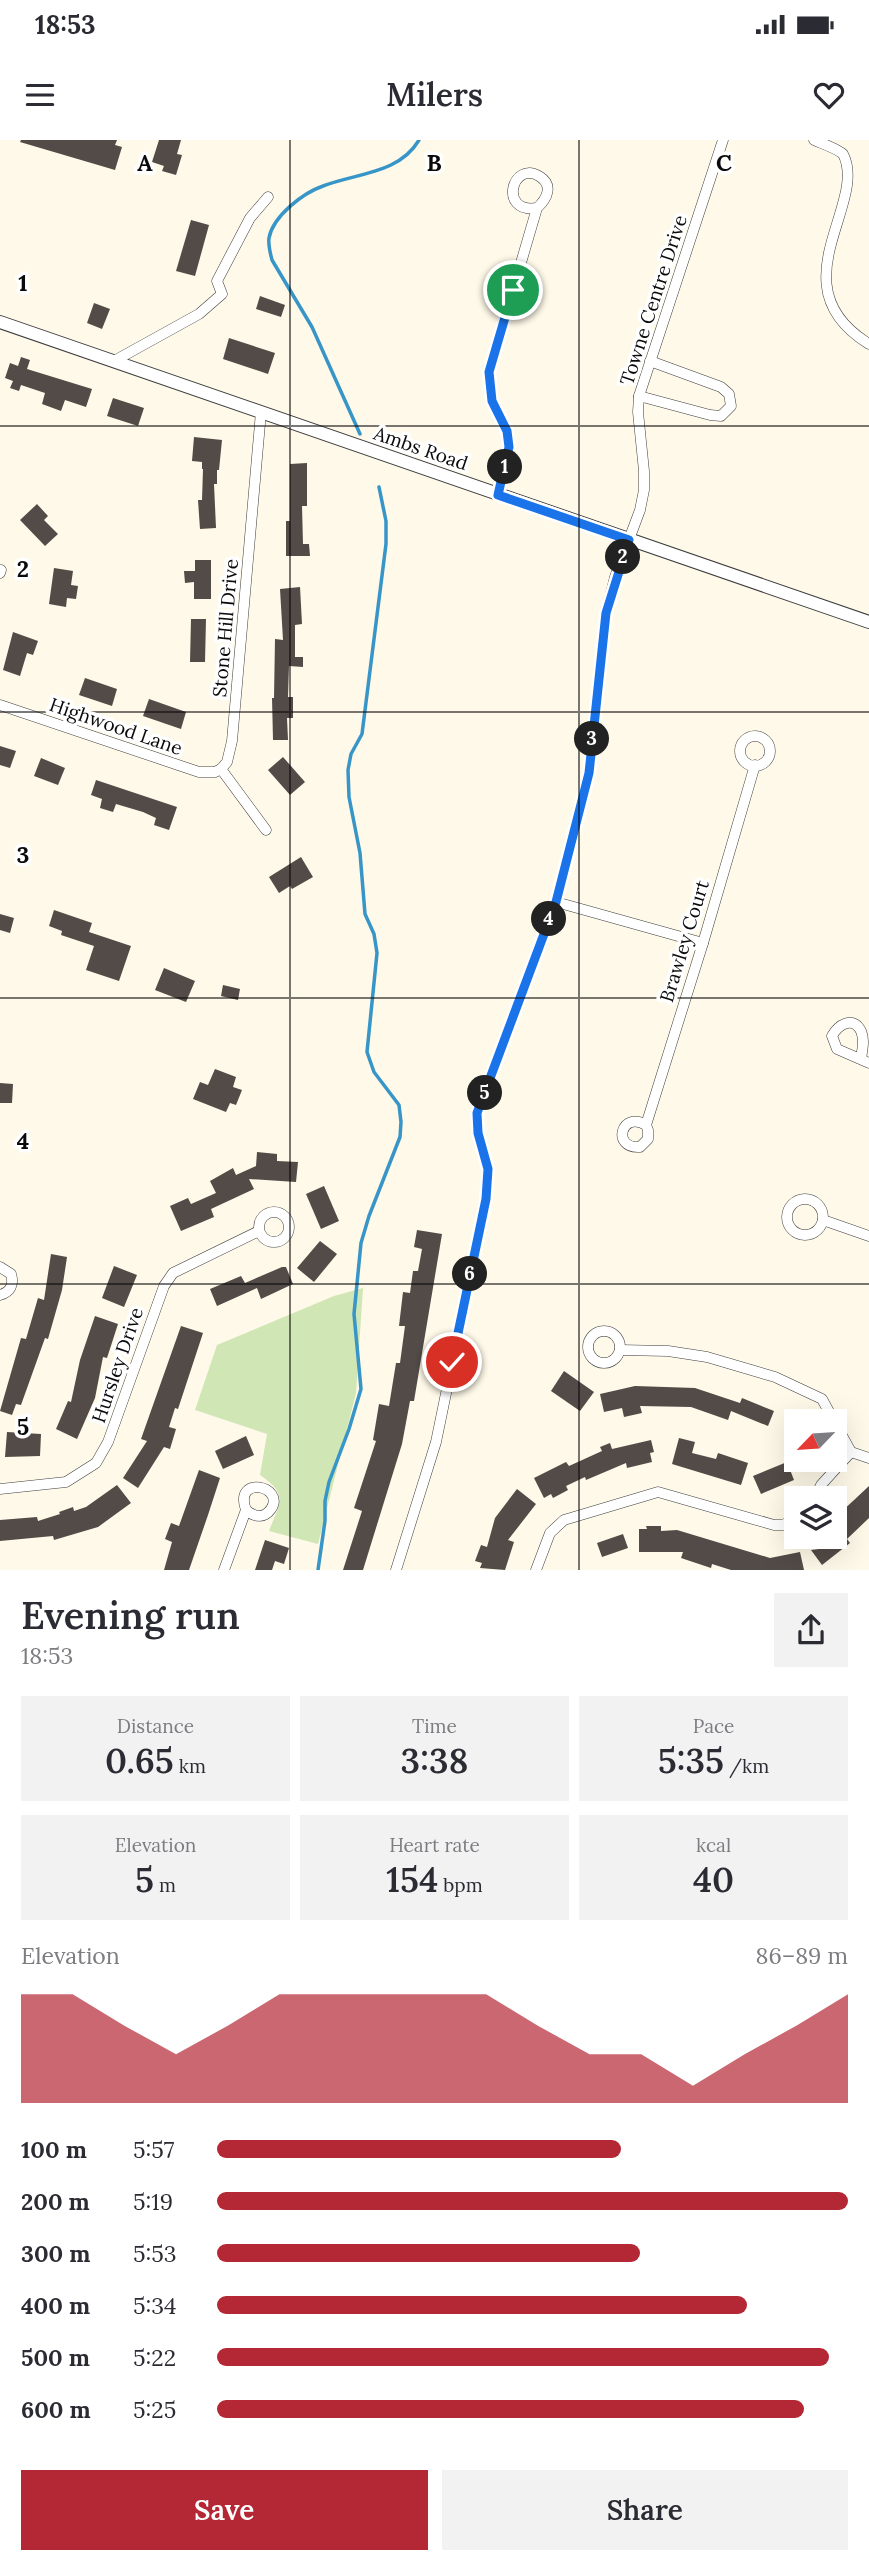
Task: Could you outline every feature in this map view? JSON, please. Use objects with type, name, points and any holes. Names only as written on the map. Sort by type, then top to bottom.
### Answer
[{"type":"street","name":"Towne Centre Drive","points":[[396,1570],[436,1443],[486,1199],[488,1169],[478,1133],[477,1113],[556,902],[589,773],[606,613],[640,510],[643,490],[639,396],[723,140]]},
{"type":"street","points":[[814,140],[842,153],[851,164],[856,179],[854,204]]},
{"type":"street","points":[[114,361],[199,314],[222,294],[217,281],[250,218],[268,197]]},
{"type":"street","points":[[498,495],[509,447],[507,431],[492,401],[489,372],[537,208]]},
{"type":"street","points":[[848,226],[835,259],[831,281],[833,305],[851,333],[869,344]]},
{"type":"street","name":"Ambs Road","points":[[0,322],[869,622]]},
{"type":"street","points":[[639,396],[710,415],[721,416],[731,406],[729,394],[721,387],[650,361]]},
{"type":"street","name":"Stone Hill Drive","points":[[221,769],[227,762],[232,741],[261,412]]},
{"type":"street","name":"Highwood Lane","points":[[0,705],[199,772],[215,772],[221,769]]},
{"type":"street","name":"Brawley Court","points":[[646,1125],[755,765]]},
{"type":"street","points":[[221,769],[265,830]]},
{"type":"street","points":[[556,902],[703,943]]},
{"type":"street","points":[[823,1220],[869,1236]]},
{"type":"street","name":"Hursley Drive","points":[[0,1489],[66,1482],[96,1463],[108,1442],[164,1286],[173,1273],[259,1231]]},
{"type":"street","points":[[0,1267],[11,1274],[13,1282],[10,1289],[0,1295]]},
{"type":"street","points":[[620,1350],[668,1351],[707,1357],[775,1377],[822,1399],[827,1409]]},
{"type":"street","points":[[847,1445],[851,1452],[869,1458]]},
{"type":"street","points":[[821,1486],[851,1452]]},
{"type":"street","points":[[536,1570],[550,1533],[564,1520],[658,1492],[774,1525],[784,1524]]},
{"type":"street","points":[[224,1570],[246,1510]]},
{"type":"green space","points":[[363,1288],[356,1393],[318,1544],[269,1531],[280,1500],[275,1488],[260,1475],[267,1434],[195,1410],[217,1345],[334,1296]]},
{"type":"building","points":[[117,140],[115,145],[122,147],[115,170],[20,142]]},
{"type":"building","points":[[159,140],[181,140],[177,154],[182,155],[176,175],[162,171],[164,166],[152,162]]},
{"type":"building","points":[[191,220],[209,225],[195,276],[176,271]]},
{"type":"building","points":[[260,296],[285,305],[281,317],[256,309]]},
{"type":"building","points":[[94,303],[110,309],[102,329],[87,323]]},
{"type":"building","points":[[229,338],[275,353],[268,374],[223,359]]},
{"type":"building","points":[[21,357],[30,360],[27,369],[92,389],[86,407],[65,400],[61,411],[42,404],[45,393],[21,385],[19,391],[10,388],[13,381],[5,378],[10,363],[18,366]]},
{"type":"building","points":[[113,398],[144,408],[138,426],[107,416]]},
{"type":"building","points":[[194,437],[222,440],[217,484],[214,484],[216,528],[200,529],[198,500],[202,500],[203,469],[202,462],[192,461]]},
{"type":"building","points":[[307,463],[307,506],[302,506],[303,544],[309,544],[310,556],[286,556],[286,521],[290,521],[290,464]]},
{"type":"building","points":[[37,504],[48,516],[44,520],[58,534],[45,546],[20,520]]},
{"type":"building","points":[[195,560],[211,560],[211,599],[194,599],[194,582],[185,583],[184,571],[195,571]]},
{"type":"building","points":[[54,568],[73,571],[71,585],[78,586],[76,599],[67,598],[66,607],[49,604]]},
{"type":"building","points":[[300,587],[302,624],[295,625],[295,657],[303,657],[303,667],[289,666],[288,697],[293,697],[293,718],[287,718],[288,740],[273,740],[275,639],[283,640],[280,589]]},
{"type":"building","points":[[191,619],[206,619],[205,662],[190,662]]},
{"type":"building","points":[[13,632],[38,641],[33,655],[27,653],[20,676],[3,670]]},
{"type":"building","points":[[85,678],[117,689],[112,706],[79,695]]},
{"type":"building","points":[[149,699],[186,712],[181,729],[143,716]]},
{"type":"building","points":[[0,746],[16,751],[10,768],[0,765]]},
{"type":"building","points":[[283,757],[305,782],[290,795],[268,770]]},
{"type":"building","points":[[41,758],[65,768],[58,785],[34,776]]},
{"type":"building","points":[[96,780],[177,807],[169,830],[154,825],[156,818],[143,812],[116,804],[113,812],[100,808],[102,799],[91,795]]},
{"type":"building","points":[[301,857],[313,877],[279,893],[269,877]]},
{"type":"building","points":[[54,910],[92,923],[89,932],[131,946],[119,981],[86,970],[94,946],[61,935],[62,931],[49,926]]},
{"type":"building","points":[[0,914],[14,918],[10,933],[0,930]]},
{"type":"building","points":[[164,968],[195,981],[186,1002],[155,990]]},
{"type":"building","points":[[223,985],[240,989],[238,1000],[221,996]]},
{"type":"building","points":[[215,1069],[236,1077],[233,1087],[242,1090],[236,1105],[230,1103],[226,1112],[193,1099],[200,1082],[208,1085]]},
{"type":"building","points":[[0,1083],[13,1084],[12,1103],[0,1103]]},
{"type":"building","points":[[257,1152],[277,1154],[277,1161],[298,1162],[296,1182],[249,1179],[254,1189],[211,1209],[214,1217],[181,1231],[170,1206],[188,1198],[191,1204],[216,1193],[210,1181],[233,1168],[236,1175],[256,1166]]},
{"type":"building","points":[[324,1186],[339,1221],[321,1229],[306,1194]]},
{"type":"building","points":[[417,1230],[442,1234],[414,1401],[410,1401],[402,1444],[363,1570],[343,1570],[362,1511],[354,1508],[376,1441],[373,1440],[379,1404],[389,1406],[396,1363],[400,1363],[405,1326],[399,1326],[403,1292],[410,1293],[413,1271],[418,1271],[422,1249],[414,1247]]},
{"type":"building","points":[[320,1241],[337,1254],[314,1282],[297,1268]]},
{"type":"building","points":[[51,1254],[67,1257],[62,1290],[48,1339],[45,1338],[21,1405],[16,1404],[12,1415],[0,1411],[21,1338],[26,1339],[38,1298],[44,1300]]},
{"type":"building","points":[[114,1266],[137,1275],[124,1307],[102,1298]]},
{"type":"building","points":[[286,1267],[293,1284],[261,1299],[257,1288],[217,1306],[210,1289],[241,1276],[245,1283]]},
{"type":"building","points":[[95,1316],[118,1324],[107,1358],[103,1357],[95,1398],[77,1439],[56,1429],[68,1401],[71,1402],[80,1360]]},
{"type":"building","points":[[181,1326],[203,1333],[178,1409],[175,1408],[169,1427],[176,1429],[170,1449],[164,1447],[138,1488],[123,1478],[147,1441],[141,1439]]},
{"type":"building","points":[[564,1371],[594,1392],[580,1411],[551,1391]]},
{"type":"building","points":[[635,1386],[695,1388],[740,1403],[742,1398],[774,1411],[768,1426],[731,1411],[728,1420],[691,1407],[640,1406],[642,1413],[624,1417],[622,1408],[604,1412],[600,1394]]},
{"type":"building","points":[[7,1432],[41,1434],[40,1456],[5,1457]]},
{"type":"building","points":[[246,1436],[254,1455],[223,1469],[215,1451]]},
{"type":"building","points":[[679,1438],[695,1442],[692,1453],[716,1459],[718,1453],[748,1463],[741,1485],[672,1464]]},
{"type":"building","points":[[651,1440],[654,1452],[650,1453],[652,1462],[627,1468],[626,1463],[586,1480],[585,1477],[566,1486],[568,1490],[553,1498],[551,1494],[544,1498],[534,1478],[566,1462],[569,1466],[602,1451],[600,1447],[610,1443],[612,1449]]},
{"type":"building","points":[[784,1463],[784,1472],[791,1472],[794,1480],[761,1494],[753,1476]]},
{"type":"building","points":[[199,1470],[220,1478],[189,1570],[164,1570],[172,1542],[165,1539],[171,1523],[179,1526]]},
{"type":"building","points":[[117,1485],[131,1503],[98,1527],[54,1540],[53,1536],[0,1541],[0,1520],[37,1517],[38,1521],[73,1507],[74,1511],[86,1507]]},
{"type":"building","points":[[869,1486],[869,1518],[847,1539],[847,1507]]},
{"type":"building","points":[[517,1489],[536,1504],[508,1540],[514,1542],[505,1570],[480,1568],[482,1563],[475,1561],[481,1545],[487,1547],[495,1518]]},
{"type":"building","points":[[646,1526],[661,1526],[661,1531],[677,1530],[770,1558],[800,1552],[804,1570],[731,1570],[712,1564],[711,1568],[681,1558],[683,1552],[639,1552],[639,1529],[647,1529]]},
{"type":"building","points":[[623,1534],[628,1548],[602,1557],[597,1543]]},
{"type":"building","points":[[265,1540],[289,1548],[284,1564],[275,1561],[272,1570],[255,1570]]},
{"type":"building","points":[[819,1549],[842,1549],[822,1565],[811,1550]]},
{"type":"waterway","points":[[360,434],[312,327],[272,260],[269,238],[276,222],[290,206],[307,194],[323,186],[389,166],[400,160],[419,140]]},
{"type":"waterway","points":[[318,1570],[329,1482],[361,1389],[354,1314],[361,1243],[400,1137],[401,1122],[399,1105],[374,1072],[367,1052],[377,953],[374,934],[365,914],[360,853],[349,797],[348,770],[351,754],[362,734],[386,544],[386,521],[379,487]]},
{"type":"route","points":[[452,1362],[486,1199],[488,1169],[478,1133],[477,1113],[556,902],[589,773],[606,613],[615,577],[629,540],[498,495],[509,447],[507,431],[492,401],[489,372],[513,290]]}]
